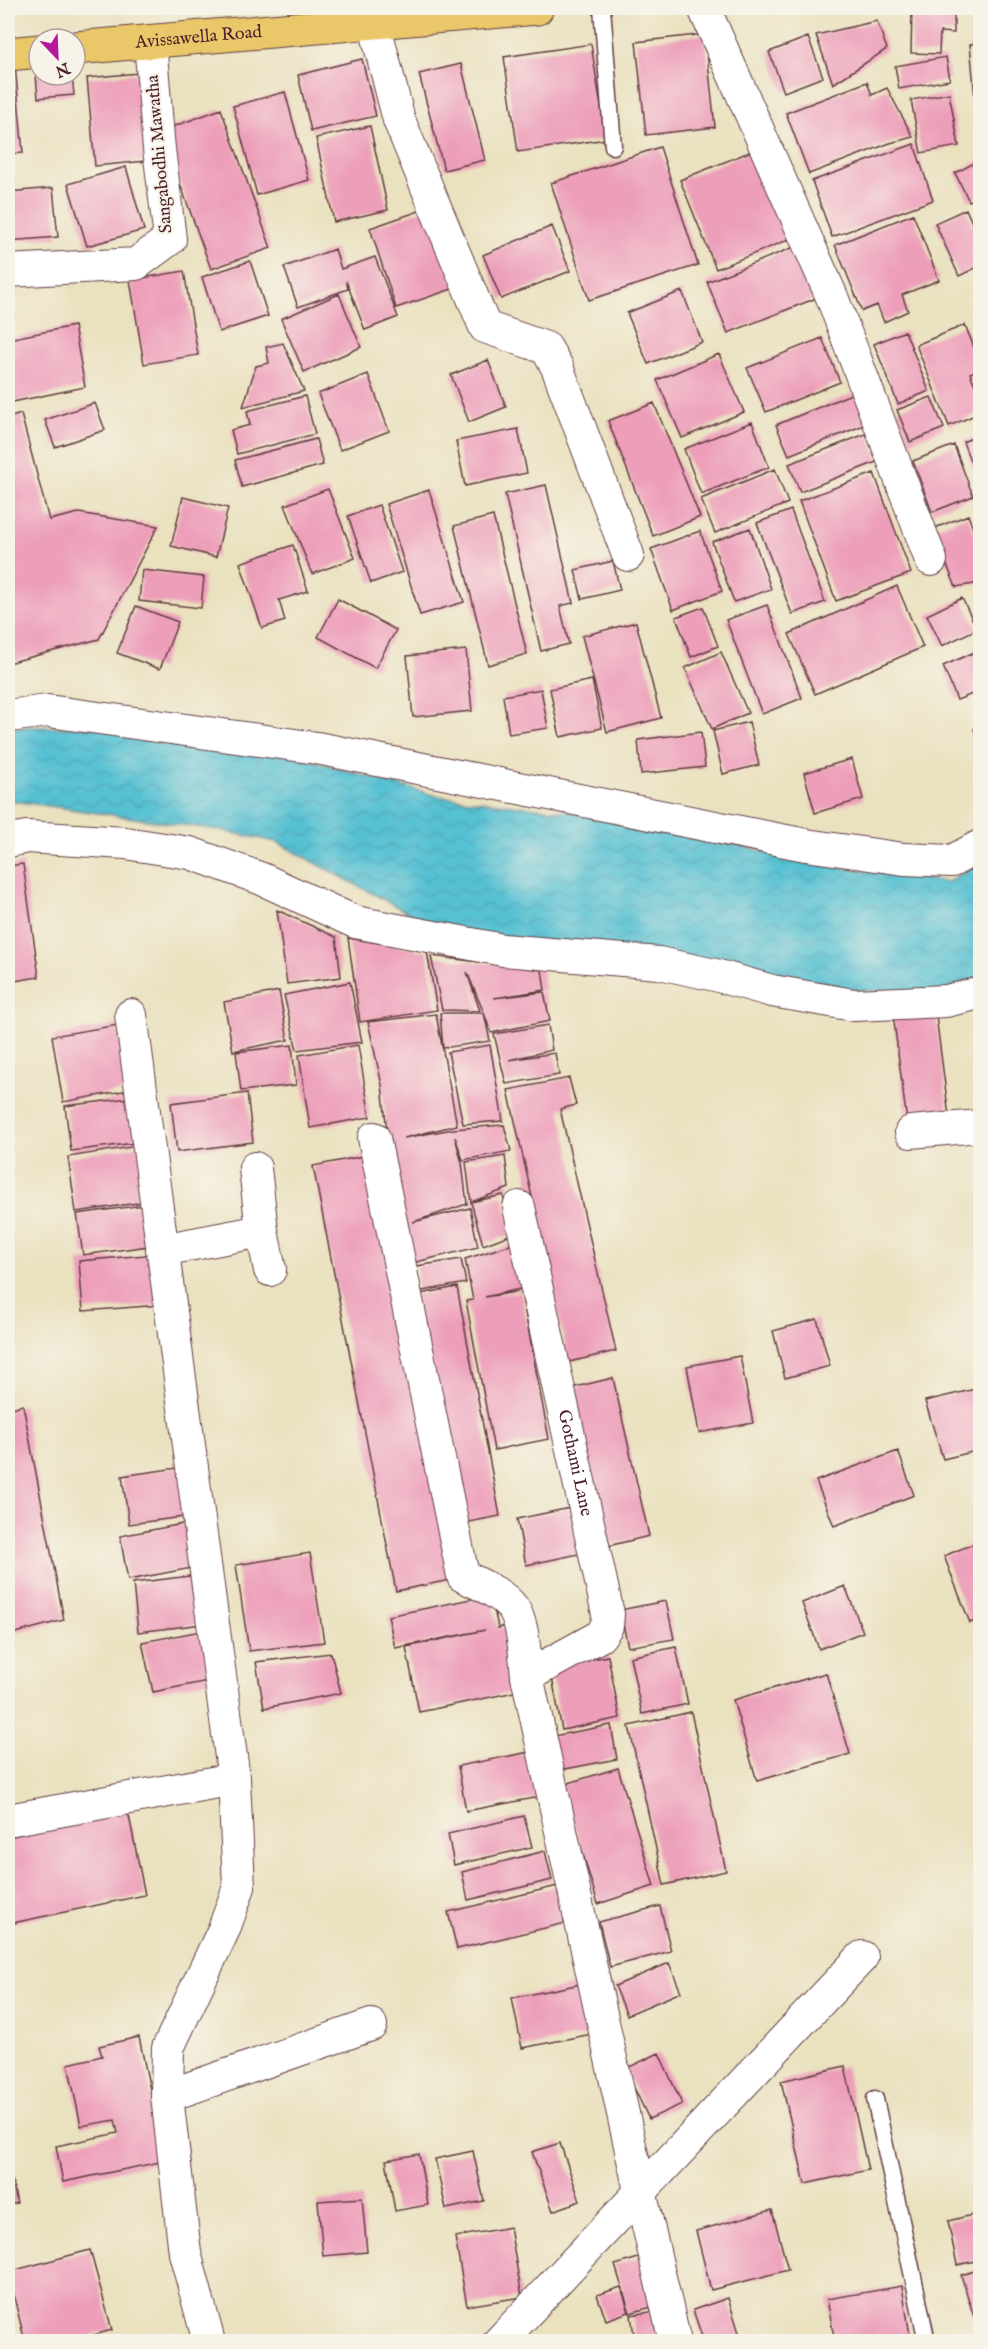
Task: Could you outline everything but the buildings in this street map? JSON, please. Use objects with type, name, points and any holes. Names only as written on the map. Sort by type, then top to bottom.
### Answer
[{"type":"main road","name":"Avissawella Road","points":[[87,47],[537,8]]},
{"type":"main road","points":[[8,54],[27,52]]},
{"type":"street","points":[[704,8],[832,297],[931,560]]},
{"type":"street","points":[[374,22],[399,120],[485,327],[546,348],[557,367],[628,555]]},
{"type":"street","name":"Sangabodhi Mawatha","points":[[8,271],[136,264],[170,239],[159,149],[150,42]]},
{"type":"street","points":[[8,716],[48,711],[317,748],[806,845],[904,859],[952,861],[981,846]]},
{"type":"street","points":[[8,841],[27,837],[114,842],[190,853],[262,879],[354,922],[503,950],[659,963],[715,975],[772,992],[854,1005],[946,1001],[981,993]]},
{"type":"street","points":[[132,1015],[234,1779],[239,1887],[224,1929],[168,2048],[166,2096],[185,2253],[209,2342]]},
{"type":"street","points":[[911,1132],[981,1126]]},
{"type":"street","points":[[374,1138],[463,1576],[496,1594],[514,1609],[521,1630],[527,1676],[675,2342]]},
{"type":"street","points":[[255,1167],[262,1231],[270,1270]]},
{"type":"street","name":"Gothami Lane","points":[[519,1207],[608,1614],[607,1626],[600,1636],[527,1676]]},
{"type":"street","points":[[162,1250],[262,1231]]},
{"type":"street","points":[[8,1820],[234,1779]]},
{"type":"street","points":[[499,2342],[862,1957]]},
{"type":"street","points":[[166,2096],[371,2025]]},
{"type":"lane","points":[[602,8],[612,146]]},
{"type":"lane","points":[[875,2099],[927,2342]]},
{"type":"water","points":[[8,727],[133,727],[289,754],[437,796],[628,819],[816,864],[948,882],[980,861],[980,978],[941,992],[803,989],[442,931],[277,842],[219,830],[8,800]]}]
